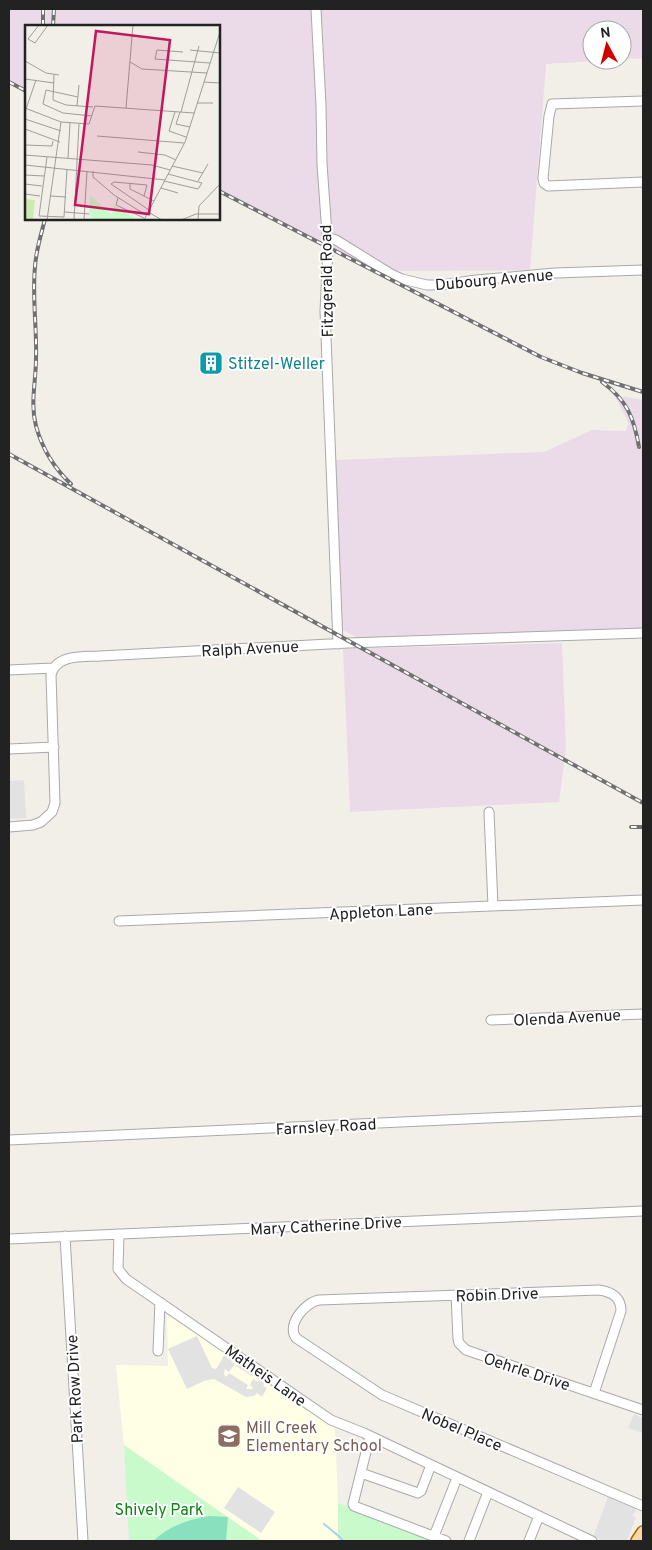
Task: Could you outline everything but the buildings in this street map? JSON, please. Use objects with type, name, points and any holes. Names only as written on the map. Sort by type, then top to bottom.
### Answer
[{"type":"main road","points":[[637,1541],[643,1532]]},
{"type":"street","name":"Fitzgerald Road","points":[[316,9],[328,261],[325,311],[338,644]]},
{"type":"street","points":[[643,101],[552,104],[548,116],[543,178],[546,185],[643,182]]},
{"type":"street","name":"Dubourg Avenue","points":[[327,237],[343,244],[391,274],[402,279],[427,285],[546,274],[643,270]]},
{"type":"street","name":"Ralph Avenue","points":[[53,668],[65,659],[73,657],[338,644],[643,633]]},
{"type":"street","points":[[9,670],[53,668],[51,680],[56,799],[52,812],[46,819],[37,824],[9,827]]},
{"type":"street","points":[[9,749],[54,747]]},
{"type":"street","points":[[489,812],[493,906]]},
{"type":"street","name":"Appleton Lane","points":[[119,921],[643,900]]},
{"type":"street","name":"Olenda Avenue","points":[[491,1020],[643,1014]]},
{"type":"street","name":"Farnsley Road","points":[[9,1140],[643,1111]]},
{"type":"street","name":"Mary Catherine Drive","points":[[9,1239],[643,1211]]},
{"type":"street","name":"Matheis Lane","points":[[118,1234],[118,1264],[120,1272],[126,1279],[325,1416],[539,1516],[572,1537],[592,1541]]},
{"type":"street","name":"Park Row Drive","points":[[65,1236],[83,1541]]},
{"type":"street","name":"Robin Drive","points":[[293,1333],[294,1324],[306,1305],[313,1301],[608,1291],[614,1294],[620,1302],[621,1311],[594,1393]]},
{"type":"street","name":"Oehrle Drive","points":[[456,1295],[458,1339],[466,1350],[643,1410]]},
{"type":"street","points":[[158,1351],[160,1302]]},
{"type":"street","name":"Nobel Place","points":[[293,1333],[296,1338],[382,1395],[643,1506]]},
{"type":"street","points":[[370,1436],[354,1506],[446,1541]]},
{"type":"street","points":[[361,1473],[418,1493],[421,1491],[431,1465]]},
{"type":"street","points":[[434,1536],[457,1478]]},
{"type":"street","points":[[469,1541],[488,1492]]},
{"type":"street","points":[[529,1541],[539,1516]]},
{"type":"shaded area","points":[[9,9],[643,9],[643,58],[632,59],[632,20],[582,20],[582,62],[546,64],[530,270],[373,271],[220,192],[220,25],[25,25],[25,90],[9,82]]},
{"type":"shaded area","points":[[614,395],[643,400],[643,628],[358,638],[341,629],[333,460],[544,452],[592,430],[626,431],[627,419]]},
{"type":"shaded area","points":[[562,643],[566,749],[559,802],[350,812],[343,649]]},
{"type":"shaded area","points":[[24,780],[26,818],[9,819],[9,781]]},
{"type":"shaded area","name":"Mill Creek Elementary School","points":[[167,1315],[335,1427],[338,1541],[262,1541],[124,1445],[116,1365],[168,1366]]},
{"type":"shaded area","points":[[197,1336],[212,1368],[216,1369],[229,1347],[270,1375],[263,1386],[267,1388],[262,1397],[257,1393],[254,1396],[246,1397],[214,1379],[204,1381],[187,1389],[168,1349]],"holes":[[[231,1361],[239,1361],[236,1366],[252,1376],[256,1372],[259,1376],[258,1382],[253,1379],[250,1385],[252,1389],[246,1389],[248,1385],[229,1373],[226,1377],[224,1374],[225,1369],[229,1372],[235,1364]]]},
{"type":"shaded area","points":[[634,1414],[643,1418],[643,1433],[628,1428]]},
{"type":"shaded area","points":[[238,1487],[275,1512],[261,1533],[224,1508]]},
{"type":"shaded area","points":[[608,1497],[636,1509],[633,1516],[636,1517],[627,1541],[603,1541],[593,1537]]},
{"type":"green space","name":"Shively Park","points":[[124,1445],[262,1541],[129,1541]]},
{"type":"green space","points":[[338,1503],[439,1541],[338,1541]]},
{"type":"green space","points":[[209,1516],[228,1517],[226,1541],[153,1541],[165,1531],[179,1524]]},
{"type":"waterway","points":[[324,1524],[343,1541]]},
{"type":"railway","points":[[43,9],[43,25]]},
{"type":"railway","points":[[53,25],[54,9]]},
{"type":"railway","points":[[9,82],[25,90]]},
{"type":"railway","points":[[220,192],[541,357],[582,373],[643,392]]},
{"type":"railway","points":[[45,220],[36,255],[34,278],[36,347],[34,417],[45,450],[59,471],[71,484]]},
{"type":"railway","points":[[602,382],[618,396],[628,410],[635,427],[639,447]]},
{"type":"railway","points":[[9,454],[643,803]]},
{"type":"railway","points":[[631,827],[643,827]]},
{"type":"place","name":"Stitzel-Weller","points":[[211,363]]},
{"type":"place","name":"Mill Creek Elementary School","points":[[229,1436]]}]
